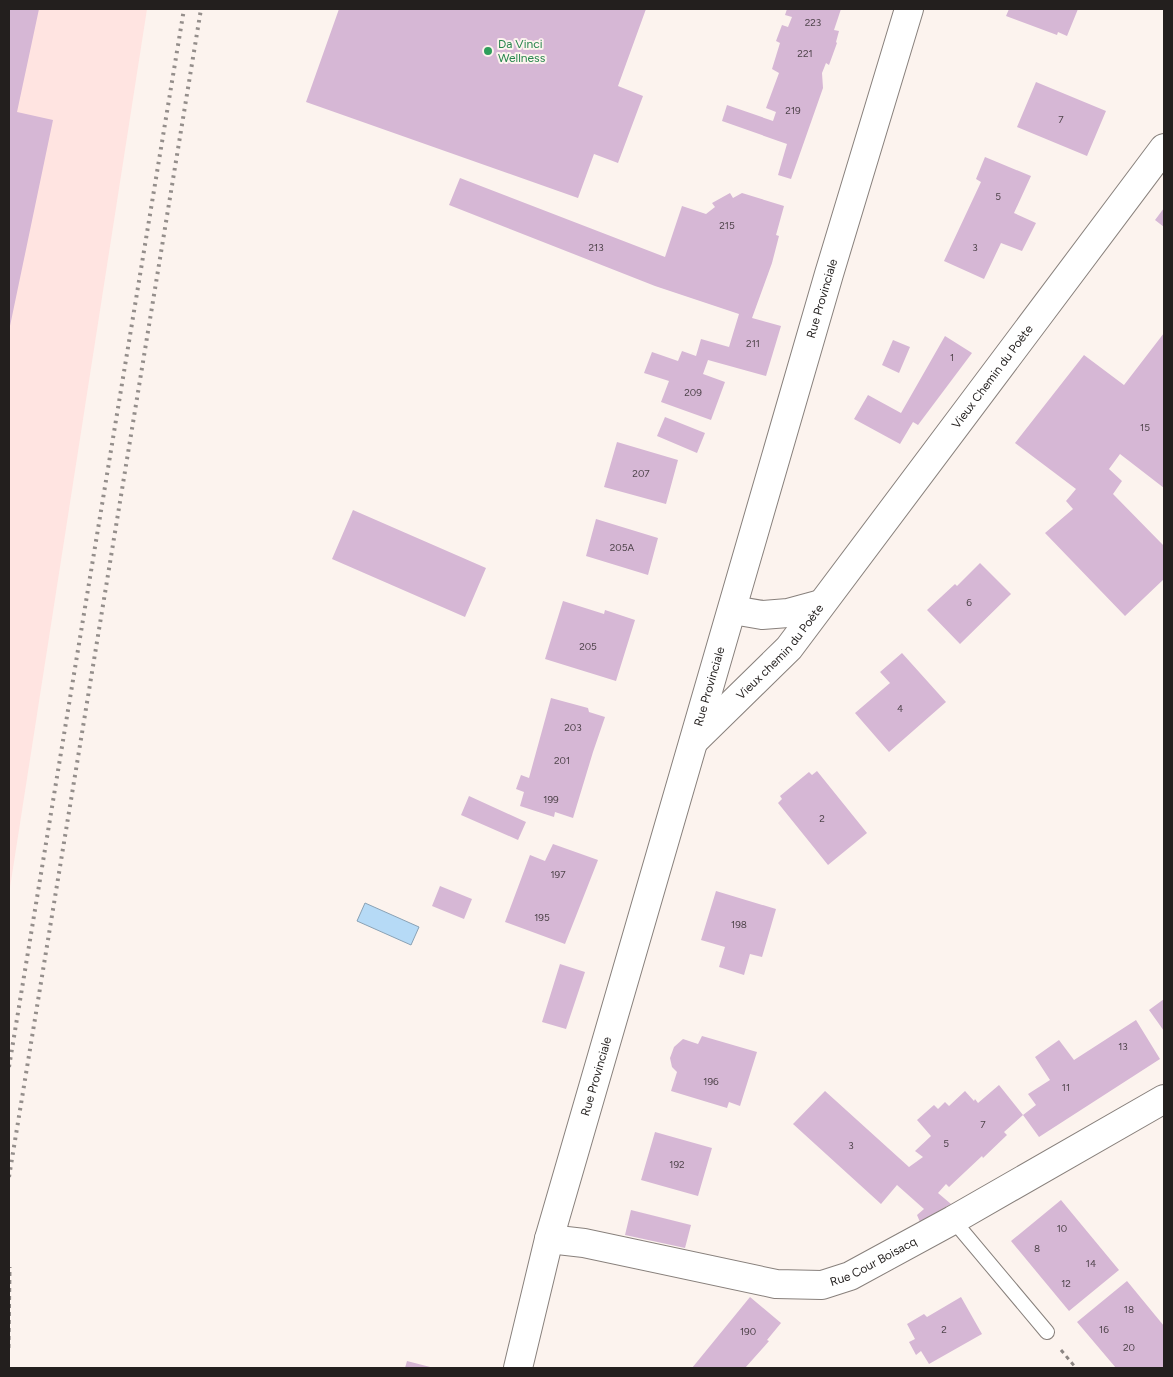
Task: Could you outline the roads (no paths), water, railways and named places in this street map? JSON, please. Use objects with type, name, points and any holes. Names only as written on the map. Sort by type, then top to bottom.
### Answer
[{"type":"street","name":"Rue Provinciale","points":[[521,1367],[549,1239],[826,284],[908,9]]},
{"type":"street","name":"Vieux Chemin du Poète","points":[[821,604],[1164,148]]},
{"type":"street","name":"Vieux chemin du Poète","points":[[732,610],[762,615],[788,613],[821,604]]},
{"type":"street","name":"Vieux chemin du Poète","points":[[694,741],[788,648],[821,604]]},
{"type":"street","name":"Rue Cour Boisacq","points":[[549,1239],[584,1243],[776,1284],[822,1285],[850,1276],[953,1220],[1164,1099]]},
{"type":"lane","points":[[953,1220],[1046,1332]]},
{"type":"water","points":[[365,903],[419,927],[411,945],[357,921]]},
{"type":"railway","points":[[9,1067],[184,9]]},
{"type":"railway","points":[[9,1177],[201,9]]},
{"type":"place","name":"Da Vinci Wellness","points":[[488,51]]}]
